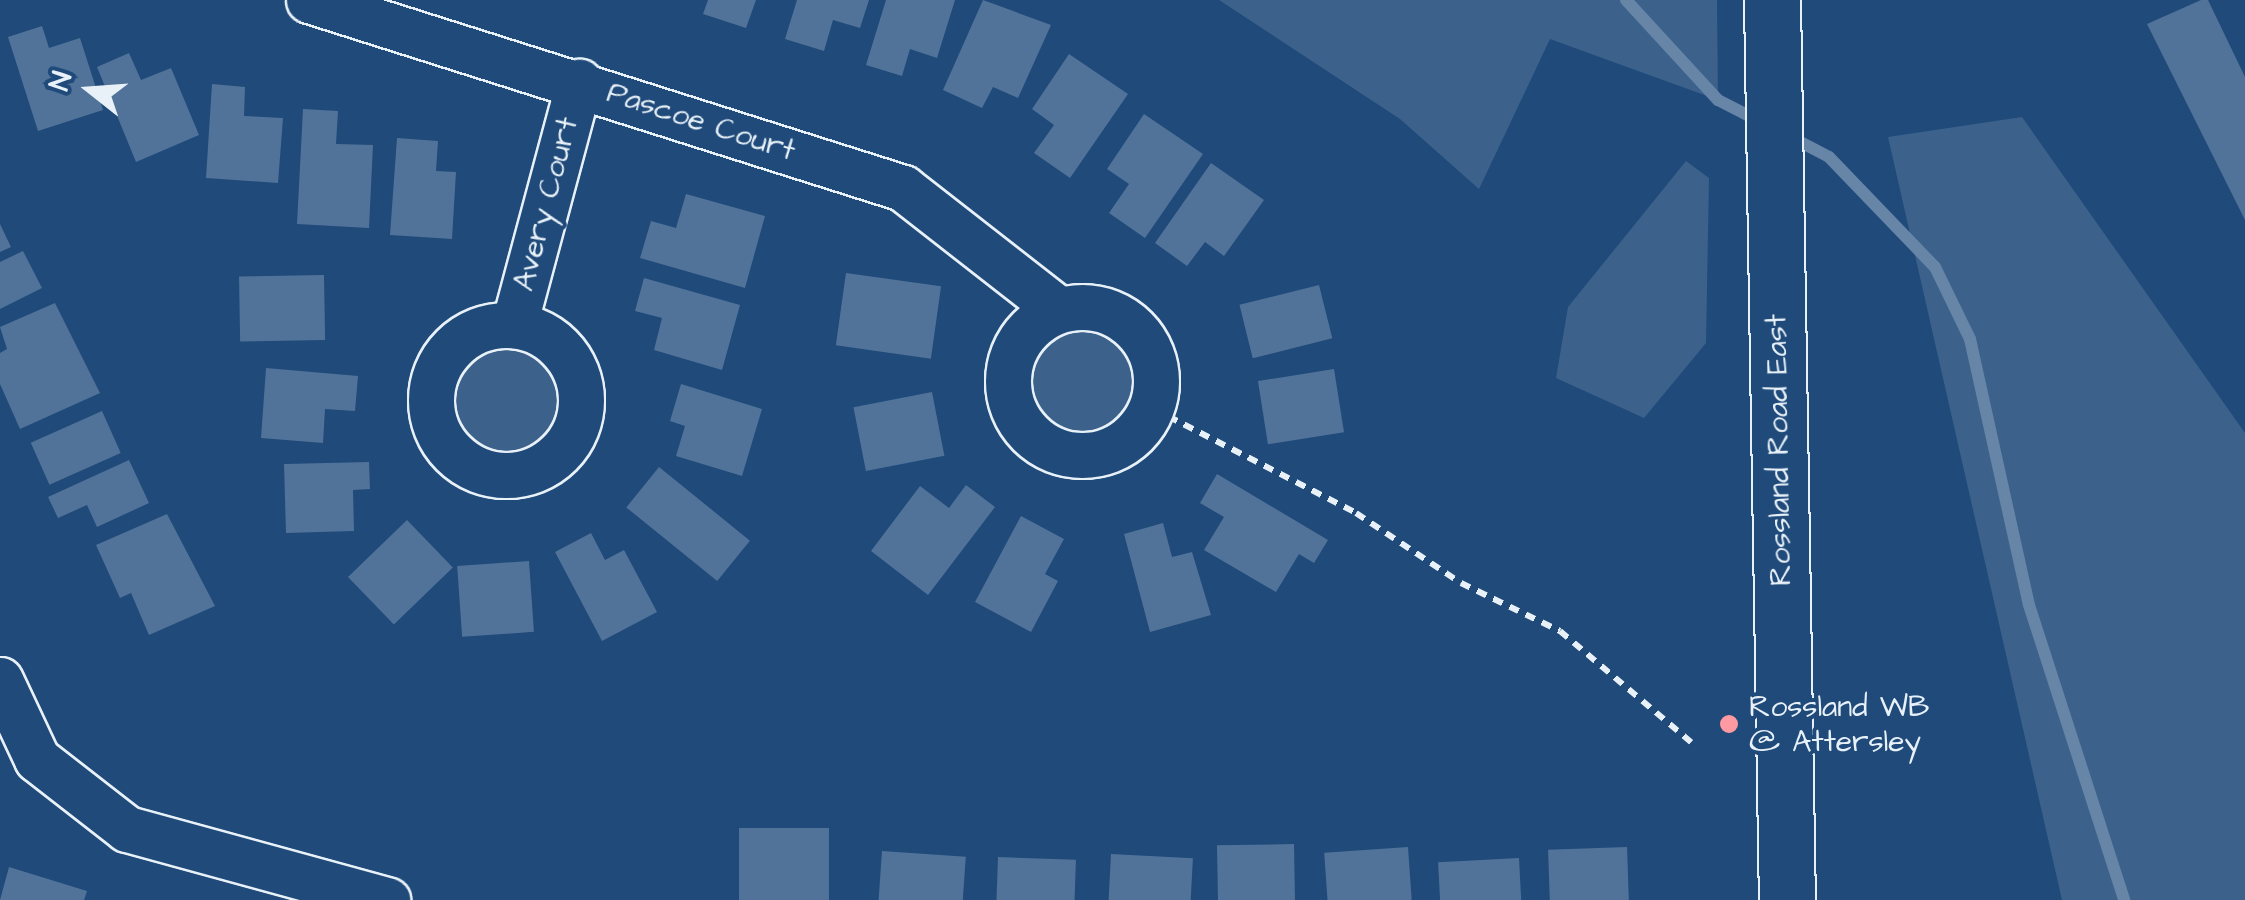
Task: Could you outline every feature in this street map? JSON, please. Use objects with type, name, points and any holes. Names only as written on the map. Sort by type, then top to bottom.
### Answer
[{"type":"main road","name":"Rossland Road East","points":[[1772,0],[1787,900]]},
{"type":"street","name":"Pascoe Court","points":[[309,0],[579,82],[903,188],[1059,310]]},
{"type":"street","name":"Avery Court","points":[[514,325],[579,82]]},
{"type":"street","points":[[1059,310],[1107,310],[1144,339],[1157,385],[1152,408],[1120,446],[1096,455],[1072,456],[1028,433],[1014,412],[1010,363],[1020,340],[1059,310]]},
{"type":"street","points":[[0,680],[37,759],[127,828],[386,900]]},
{"type":"path","points":[[1152,408],[1356,514],[1461,583],[1560,630],[1691,742]]},
{"type":"shaded area","points":[[1219,0],[1717,0],[1718,100],[1550,39],[1479,189],[1400,119]]},
{"type":"shaded area","points":[[2022,117],[2245,433],[2245,900],[2062,900],[1888,137]]},
{"type":"shaded area","points":[[1686,161],[1709,178],[1706,343],[1644,418],[1556,378],[1568,307]]},
{"type":"shaded area","points":[[1084,329],[1104,333],[1122,344],[1133,362],[1137,382],[1133,402],[1122,420],[1104,431],[1084,435],[1064,431],[1046,420],[1035,402],[1031,382],[1035,362],[1046,344],[1064,333]]},
{"type":"shaded area","points":[[508,347],[528,351],[545,363],[557,380],[561,400],[557,420],[545,437],[528,449],[508,453],[488,449],[471,437],[459,420],[455,400],[459,380],[471,363],[488,351]]},
{"type":"building","points":[[708,0],[756,0],[746,28],[703,14]]},
{"type":"building","points":[[797,0],[869,0],[860,28],[833,20],[824,51],[785,39]]},
{"type":"building","points":[[886,0],[955,0],[937,58],[910,49],[902,76],[866,65]]},
{"type":"building","points":[[983,0],[1051,25],[1018,98],[993,87],[982,108],[943,90]]},
{"type":"building","points":[[2208,0],[2245,77],[2245,220],[2147,24]]},
{"type":"building","points":[[42,26],[49,48],[80,38],[103,110],[38,131],[8,37]]},
{"type":"building","points":[[129,53],[141,80],[171,68],[199,135],[136,162],[97,67]]},
{"type":"building","points":[[1069,54],[1128,94],[1070,178],[1034,153],[1054,125],[1032,109]]},
{"type":"building","points":[[212,84],[245,87],[244,116],[283,118],[278,183],[206,178]]},
{"type":"building","points":[[303,109],[338,111],[336,144],[373,145],[369,228],[297,224]]},
{"type":"building","points":[[1144,114],[1203,154],[1145,238],[1109,213],[1129,184],[1107,169]]},
{"type":"building","points":[[397,138],[438,141],[436,171],[456,172],[452,239],[390,235]]},
{"type":"building","points":[[1211,163],[1264,200],[1224,256],[1205,242],[1187,266],[1155,243]]},
{"type":"building","points":[[686,194],[765,216],[745,288],[640,258],[651,221],[676,228]]},
{"type":"building","points":[[0,224],[11,247],[0,252]]},
{"type":"building","points":[[23,251],[42,288],[0,309],[0,262]]},
{"type":"building","points":[[846,273],[941,286],[931,359],[836,345]]},
{"type":"building","points":[[324,275],[325,340],[240,341],[239,276]]},
{"type":"building","points":[[644,278],[740,305],[722,370],[654,350],[662,318],[635,311]]},
{"type":"building","points":[[1319,285],[1332,338],[1253,358],[1239,305]]},
{"type":"building","points":[[55,303],[100,393],[20,429],[0,384],[0,353],[7,349],[0,327]]},
{"type":"building","points":[[266,368],[358,376],[355,411],[325,409],[323,443],[261,438]]},
{"type":"building","points":[[1334,369],[1344,432],[1268,444],[1258,381]]},
{"type":"building","points":[[681,384],[762,409],[742,476],[676,456],[685,426],[670,421]]},
{"type":"building","points":[[932,392],[944,456],[866,471],[853,407]]},
{"type":"building","points":[[102,411],[121,453],[49,485],[31,443]]},
{"type":"building","points":[[129,460],[149,503],[97,527],[87,505],[58,518],[48,497]]},
{"type":"building","points":[[369,462],[370,489],[353,490],[354,531],[286,533],[284,464]]},
{"type":"building","points":[[659,467],[750,541],[717,581],[626,507]]},
{"type":"building","points":[[1217,474],[1328,540],[1314,563],[1299,554],[1276,592],[1204,550],[1224,517],[1200,503]]},
{"type":"building","points":[[966,485],[995,507],[928,595],[871,551],[920,486],[949,508]]},
{"type":"building","points":[[167,514],[215,606],[149,635],[131,593],[120,598],[96,545]]},
{"type":"building","points":[[1021,516],[1064,539],[1045,574],[1058,581],[1031,632],[975,602]]},
{"type":"building","points":[[407,520],[453,567],[394,624],[348,577]]},
{"type":"building","points":[[1163,523],[1172,557],[1192,552],[1211,615],[1150,632],[1124,534]]},
{"type":"building","points":[[591,533],[605,560],[624,550],[657,612],[602,641],[555,552]]},
{"type":"building","points":[[529,561],[534,632],[462,637],[457,566]]},
{"type":"building","points":[[739,828],[829,828],[829,900],[739,900]]},
{"type":"building","points":[[1294,844],[1295,900],[1218,900],[1217,845]]},
{"type":"building","points":[[1408,847],[1412,900],[1328,900],[1324,853]]},
{"type":"building","points":[[1627,847],[1629,900],[1550,900],[1548,850]]},
{"type":"building","points":[[882,851],[966,857],[963,900],[879,900]]},
{"type":"building","points":[[1111,854],[1193,858],[1191,900],[1109,900]]},
{"type":"building","points":[[998,857],[1076,860],[1075,900],[996,900]]},
{"type":"building","points":[[1519,858],[1521,900],[1440,900],[1438,862]]},
{"type":"building","points":[[9,867],[87,891],[84,900],[0,900]]},
{"type":"waterway","points":[[1626,0],[1718,100],[1761,122]]},
{"type":"waterway","points":[[1787,135],[1829,157],[1935,267],[1970,339],[2029,605],[2124,900]]},
{"type":"place","name":"Rossland WB @ Attersley","points":[[1729,724]]}]
